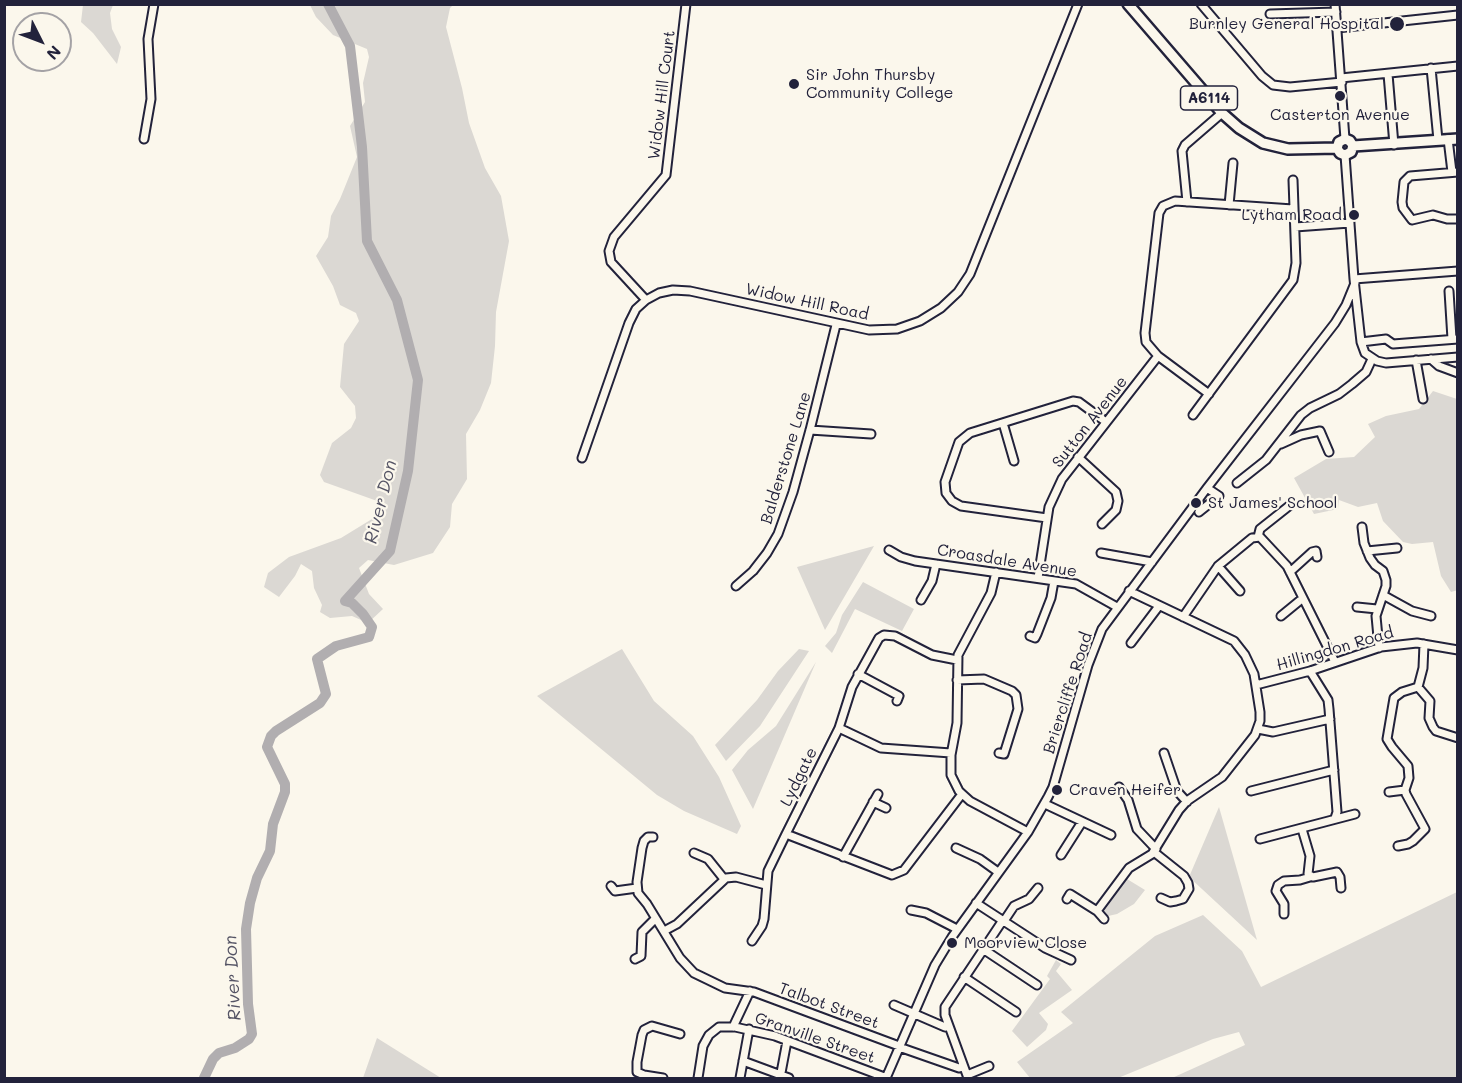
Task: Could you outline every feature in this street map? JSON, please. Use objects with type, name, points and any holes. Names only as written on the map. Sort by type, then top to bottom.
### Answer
[{"type":"highway","name":"A6114","points":[[1128,4],[1222,113],[1239,128],[1263,143],[1275,147],[1337,148]]},
{"type":"highway","points":[[1345,139],[1353,146],[1351,152],[1346,155],[1340,153],[1337,148],[1339,142],[1345,139]]},
{"type":"highway","points":[[1353,146],[1394,145],[1448,139]]},
{"type":"street","points":[[144,139],[151,99],[148,39],[154,4]]},
{"type":"street","name":"Widow Hill Court","points":[[646,300],[611,262],[609,251],[614,237],[666,175],[686,4]]},
{"type":"street","name":"Widow Hill Road","points":[[646,300],[659,293],[673,290],[690,291],[869,330],[897,329],[920,321],[935,312],[958,292],[970,274],[1078,4]]},
{"type":"street","points":[[1205,6],[1262,76],[1274,85],[1290,87],[1458,66]]},
{"type":"street","points":[[1270,14],[1336,8],[1345,139]]},
{"type":"street","points":[[1338,28],[1458,15]]},
{"type":"street","points":[[1431,68],[1455,172],[1414,175],[1407,178],[1404,182],[1403,208],[1412,220],[1433,215],[1458,219]]},
{"type":"street","points":[[1388,74],[1394,145]]},
{"type":"street","points":[[1187,202],[1182,151],[1185,145],[1222,113]]},
{"type":"street","name":"Briercliffe Road","points":[[1346,155],[1354,281],[1361,342],[1365,353],[1372,359]]},
{"type":"street","points":[[1229,205],[1233,163]]},
{"type":"street","points":[[1192,415],[1289,288],[1296,272],[1293,180]]},
{"type":"street","points":[[1209,394],[1158,356],[1146,342],[1157,219],[1163,206],[1169,202],[1293,209]]},
{"type":"street","points":[[1295,227],[1350,223]]},
{"type":"street","points":[[1354,281],[1458,271]]},
{"type":"street","name":"Briercliffe Road","points":[[887,1078],[935,965],[957,929],[1028,832],[1045,804],[1053,787],[1088,665],[1102,629],[1207,488],[1335,323],[1346,305],[1354,281]]},
{"type":"street","points":[[1361,342],[1386,339],[1393,344],[1455,339],[1449,291]]},
{"type":"street","points":[[582,458],[629,322],[636,309],[646,300]]},
{"type":"street","points":[[1346,305],[1359,311]]},
{"type":"street","name":"Balderstone Lane","points":[[736,586],[753,571],[774,543],[793,492],[836,324]]},
{"type":"street","name":"Sutton Avenue","points":[[1038,578],[1047,518],[1058,487],[1078,457],[1158,356]]},
{"type":"street","points":[[1237,483],[1250,478],[1301,415],[1352,384],[1366,372],[1372,359],[1386,363],[1458,357]]},
{"type":"street","points":[[1431,359],[1439,366],[1458,373]]},
{"type":"street","points":[[1416,360],[1423,399]]},
{"type":"street","points":[[1047,518],[961,506],[952,501],[946,493],[945,482],[959,442],[969,433],[1073,401],[1079,402],[1106,422]]},
{"type":"street","points":[[1003,423],[1014,461]]},
{"type":"street","points":[[810,430],[871,434]]},
{"type":"street","points":[[1278,445],[1301,435],[1320,431],[1329,452]]},
{"type":"street","points":[[1078,457],[1116,492],[1117,506],[1107,523]]},
{"type":"street","points":[[1199,512],[1219,496],[1207,488]]},
{"type":"street","points":[[1258,537],[1260,529],[1278,511],[1289,506]]},
{"type":"street","points":[[1364,531],[1367,551],[1385,576],[1386,586],[1376,616],[1379,648]]},
{"type":"street","points":[[1183,617],[1218,566],[1252,538],[1258,537],[1290,572],[1335,662]]},
{"type":"street","points":[[1367,551],[1397,548]]},
{"type":"street","name":"Croasdale Avenue","points":[[889,550],[907,559],[1076,584],[1117,607]]},
{"type":"street","points":[[1290,572],[1304,558],[1316,552]]},
{"type":"street","points":[[1101,553],[1152,562]]},
{"type":"street","points":[[921,600],[933,581],[936,564]]},
{"type":"street","points":[[1218,566],[1239,591]]},
{"type":"street","points":[[996,572],[993,587],[957,660],[957,723],[951,753],[951,775],[962,794],[970,801],[1028,832]]},
{"type":"street","points":[[1034,638],[1051,597],[1054,580]]},
{"type":"street","points":[[1097,911],[1129,868],[1155,851],[1179,810],[1222,777],[1255,735],[1260,712],[1250,664],[1234,641],[1129,591]]},
{"type":"street","points":[[1383,595],[1412,611],[1431,616]]},
{"type":"street","points":[[1283,612],[1303,598]]},
{"type":"street","points":[[1131,643],[1159,606]]},
{"type":"street","points":[[1357,607],[1377,609]]},
{"type":"street","name":"Lydgate","points":[[752,941],[764,919],[766,885],[773,857],[839,728],[858,674],[879,638],[890,634],[932,655],[957,660]]},
{"type":"street","name":"Hillingdon Road","points":[[1256,685],[1310,671],[1379,648],[1400,644],[1424,644],[1458,650]]},
{"type":"street","points":[[1418,687],[1423,668],[1424,644]]},
{"type":"street","points":[[1310,671],[1328,700],[1337,812],[1335,818]]},
{"type":"street","points":[[858,674],[899,696]]},
{"type":"street","points":[[957,680],[984,679],[1016,695],[1018,710],[1004,754]]},
{"type":"street","points":[[1418,687],[1430,701],[1429,718],[1433,728],[1458,738]]},
{"type":"street","points":[[1398,846],[1413,841],[1428,829],[1405,790],[1409,778],[1408,766],[1389,744],[1388,735],[1394,698],[1402,692],[1418,687]]},
{"type":"street","points":[[1258,729],[1273,732],[1330,719]]},
{"type":"street","points":[[839,728],[881,748],[951,753]]},
{"type":"street","points":[[1167,756],[1177,791],[1187,802]]},
{"type":"street","points":[[1255,788],[1334,770]]},
{"type":"street","points":[[1119,787],[1124,792],[1127,810],[1137,829],[1155,851],[1184,876],[1188,883],[1190,889],[1183,899],[1170,902],[1161,898]]},
{"type":"street","points":[[1389,792],[1405,790]]},
{"type":"street","points":[[843,857],[878,794]]},
{"type":"street","points":[[786,834],[886,874],[898,874],[904,870],[962,794]]},
{"type":"street","points":[[873,802],[886,808]]},
{"type":"street","points":[[1045,804],[1111,835]]},
{"type":"street","points":[[1260,839],[1354,814]]},
{"type":"street","points":[[1061,855],[1082,822]]},
{"type":"street","points":[[1302,829],[1309,849],[1310,877]]},
{"type":"street","points":[[613,891],[637,888],[642,848],[649,835]]},
{"type":"street","points":[[956,848],[998,872]]},
{"type":"street","points":[[697,857],[714,864],[724,879]]},
{"type":"street","points":[[1284,914],[1284,904],[1276,891],[1278,885],[1284,881],[1337,873],[1340,877],[1341,888]]},
{"type":"street","points":[[664,931],[677,924],[724,879],[736,877],[766,885]]},
{"type":"street","name":"Talbot Street","points":[[637,888],[680,958],[694,973],[725,988],[749,991],[959,1068]]},
{"type":"street","points":[[989,1066],[968,1077],[945,1016],[946,1002],[1014,906],[1038,892]]},
{"type":"street","points":[[1070,894],[1097,911],[1104,919]]},
{"type":"street","points":[[976,903],[1045,948],[1071,960]]},
{"type":"street","points":[[911,910],[926,913],[957,929]]},
{"type":"street","points":[[642,957],[642,932],[655,919]]},
{"type":"street","points":[[983,949],[1037,985]]},
{"type":"street","points":[[964,977],[1016,1012]]},
{"type":"street","points":[[698,1078],[703,1047],[709,1035],[719,1027],[733,1027],[749,991]]},
{"type":"street","points":[[894,1005],[945,1028]]},
{"type":"street","points":[[663,1078],[645,1076],[637,1072],[642,1035],[648,1027],[652,1026],[680,1034]]},
{"type":"street","name":"Granville Street","points":[[733,1027],[749,1029],[787,1041],[887,1078]]},
{"type":"street","points":[[740,1078],[749,1029]]},
{"type":"street","points":[[780,1077],[787,1041]]},
{"type":"street","points":[[743,1062],[780,1077],[789,1078]]},
{"type":"shaded area","points":[[83,5],[113,5],[110,13],[112,29],[121,47],[117,64],[93,33],[81,22]]},
{"type":"shaded area","points":[[310,5],[453,5],[450,8],[446,27],[469,123],[485,168],[501,196],[509,241],[496,312],[491,383],[480,410],[466,434],[467,479],[452,504],[450,527],[433,553],[394,565],[368,560],[359,568],[369,594],[383,609],[368,623],[352,616],[330,618],[320,612],[322,605],[314,588],[312,571],[301,564],[279,597],[264,587],[268,573],[289,557],[341,538],[372,519],[380,502],[324,482],[320,475],[332,443],[351,428],[356,418],[355,406],[340,387],[344,344],[359,321],[356,313],[340,305],[333,286],[316,256],[328,237],[331,216],[357,157],[350,126],[365,102],[363,83],[369,57],[367,49],[333,35],[316,17]]},
{"type":"shaded area","points":[[1433,391],[1457,399],[1458,590],[1451,592],[1441,576],[1433,542],[1412,544],[1403,542],[1383,521],[1377,503],[1358,507],[1339,500],[1338,509],[1314,514],[1294,478],[1326,459],[1354,457],[1375,437],[1368,424],[1386,416],[1419,409]]},
{"type":"shaded area","points":[[874,546],[825,630],[797,567]]},
{"type":"shaded area","points":[[863,582],[914,609],[902,631],[855,609],[832,653],[825,646],[836,633],[842,615]]},
{"type":"shaded area","points":[[622,649],[654,701],[693,736],[719,777],[741,826],[737,834],[684,811],[657,795],[537,696]]},
{"type":"shaded area","points":[[799,649],[809,651],[760,726],[726,761],[715,745],[757,700],[778,671]]},
{"type":"shaded area","points":[[816,662],[753,809],[732,770],[748,750],[776,726]]},
{"type":"shaded area","points":[[1219,807],[1257,940],[1189,877]]},
{"type":"shaded area","points":[[1127,879],[1145,890],[1134,904],[1117,914],[1108,916],[1104,911]]},
{"type":"shaded area","points":[[1457,892],[1457,1078],[1172,1078],[1245,1045],[1239,1032],[1213,1039],[1118,1078],[1030,1078],[1017,1062],[1073,1023],[1061,1012],[1155,936],[1203,915],[1242,951],[1261,987]]},
{"type":"shaded area","points":[[1056,960],[1061,964],[1056,971],[1072,990],[1039,1013],[1048,1024],[1046,1030],[1027,1047],[1012,1031],[1050,979],[1047,976]]},
{"type":"shaded area","points":[[377,1038],[441,1078],[363,1078]]},
{"type":"waterway","name":"River Don","points":[[204,1078],[213,1059],[219,1053],[235,1048],[249,1039],[252,1034],[248,1004],[246,929],[257,878],[270,851],[273,824],[285,792],[285,784],[267,747],[271,736],[276,731],[320,703],[326,694],[317,659],[336,646],[369,637],[372,627],[352,603],[345,601],[390,551],[408,471],[418,380],[397,300],[367,241],[362,147],[350,46],[328,4]]},
{"type":"place","name":"Burnley General Hospital","points":[[1397,24]]},
{"type":"place","name":"Sir John Thursby Community College","points":[[794,84]]},
{"type":"place","name":"Casterton Avenue","points":[[1340,96]]},
{"type":"place","name":"Lytham Road","points":[[1354,215]]},
{"type":"place","name":"St James' School","points":[[1196,503]]},
{"type":"place","name":"Craven Heifer","points":[[1057,790]]},
{"type":"place","name":"Moorview Close","points":[[952,943]]}]
